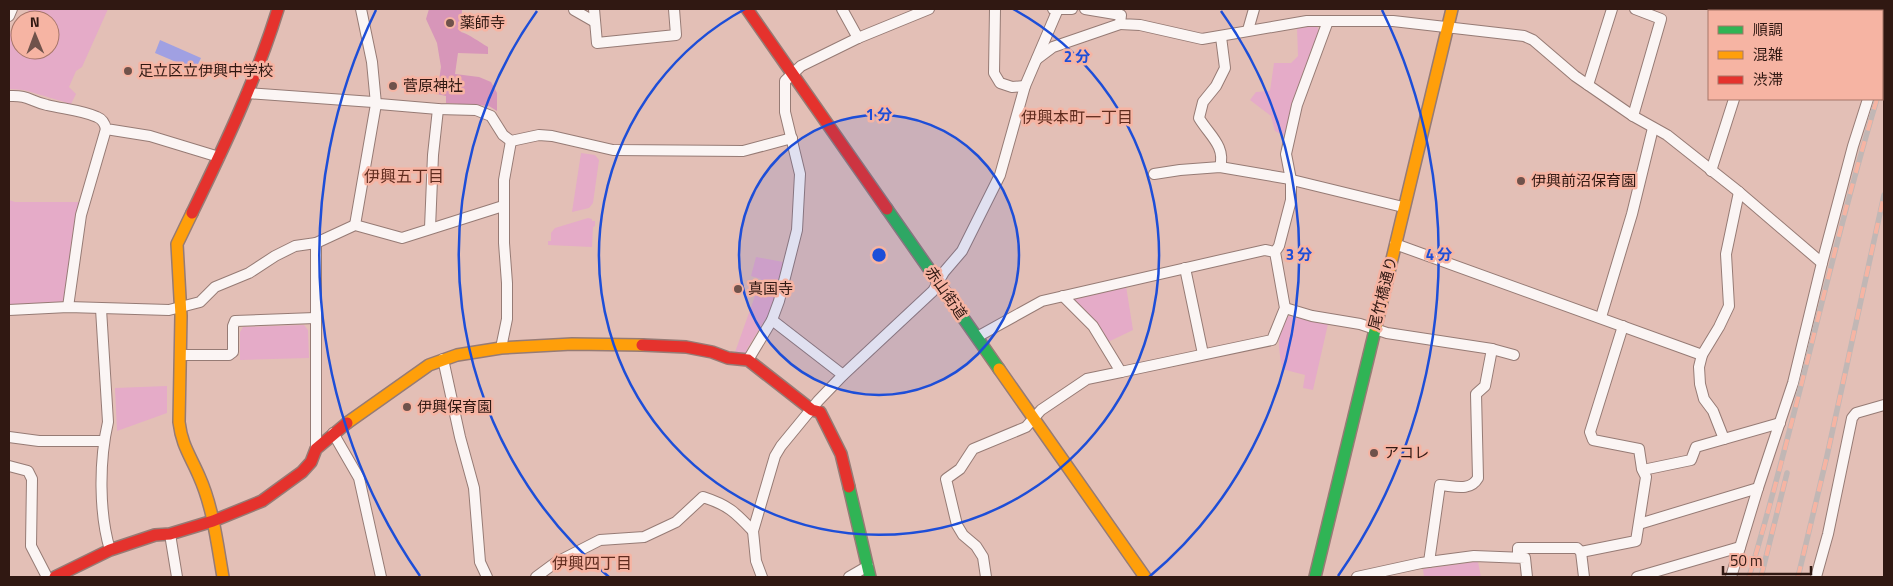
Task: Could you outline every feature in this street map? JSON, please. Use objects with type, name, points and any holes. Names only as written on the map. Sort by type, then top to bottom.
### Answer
[{"type":"street","points":[[9,16],[12,9]]},
{"type":"street","points":[[222,577],[213,521],[199,476],[181,439],[179,422],[181,355],[177,244],[219,157],[247,93],[265,51],[278,9]]},
{"type":"street","points":[[355,225],[376,104],[372,62],[361,9]]},
{"type":"street","points":[[594,9],[597,43],[676,35],[674,9]]},
{"type":"street","name":"赤山街道","points":[[747,9],[1145,577]]},
{"type":"street","points":[[842,9],[858,38]]},
{"type":"street","points":[[748,360],[772,320],[779,301],[798,221],[800,174],[785,112],[784,84],[792,73],[801,66],[858,38],[929,9]]},
{"type":"street","points":[[995,9],[994,73],[1000,83],[1012,87],[1025,86]]},
{"type":"street","points":[[1053,9],[1072,9]]},
{"type":"street","points":[[762,577],[756,561],[753,531],[776,456],[781,446],[818,401],[843,375],[933,291],[962,251],[1000,175],[1025,86],[1058,9]]},
{"type":"street","points":[[1085,9],[1121,14],[1120,24]]},
{"type":"street","points":[[1248,30],[1254,9]]},
{"type":"street","name":"尾竹橋通り","points":[[1314,577],[1452,9]]},
{"type":"street","points":[[1588,85],[1612,9]]},
{"type":"street","points":[[1633,116],[1661,19],[1635,9]]},
{"type":"street","points":[[574,10],[595,22]]},
{"type":"street","points":[[1036,59],[1053,47],[1120,24],[1140,25],[1202,39],[1307,21],[1393,21],[1524,36],[1533,40],[1575,76],[1633,116],[1667,135],[1739,192],[1822,263]]},
{"type":"street","points":[[986,577],[983,557],[976,546],[963,535],[957,525],[946,479],[960,469],[973,449],[1026,427],[1041,410],[1087,379],[1272,340],[1285,308],[1275,252],[1279,246],[1291,200],[1291,180],[1286,154],[1297,105],[1328,21]]},
{"type":"street","points":[[1220,167],[1222,161],[1221,150],[1199,118],[1203,102],[1216,86],[1225,68],[1221,37]]},
{"type":"street","points":[[247,93],[373,102],[376,104],[438,109],[476,110],[491,116],[503,135],[511,141],[540,135],[552,136],[613,150],[743,151],[792,138]]},
{"type":"street","points":[[9,96],[23,95],[46,105],[61,107],[99,118],[105,124],[106,129],[81,215],[68,307]]},
{"type":"street","points":[[1711,171],[1734,100]]},
{"type":"street","points":[[1731,577],[1793,383],[1822,263],[1853,146],[1868,100]]},
{"type":"street","points":[[430,228],[433,155],[438,109]]},
{"type":"street","points":[[1601,317],[1632,214],[1653,128]]},
{"type":"street","points":[[106,129],[150,136],[219,157]]},
{"type":"street","points":[[501,348],[507,319],[503,206],[504,180],[511,141]]},
{"type":"street","points":[[1154,174],[1220,167],[1291,180],[1403,207]]},
{"type":"street","points":[[1724,439],[1713,411],[1704,399],[1700,384],[1699,361],[1720,327],[1729,306],[1726,254],[1739,192]]},
{"type":"street","points":[[9,310],[68,307],[168,310],[180,308],[200,302],[215,287],[249,273],[295,246],[316,243],[355,225],[402,238],[503,206]]},
{"type":"street","points":[[55,577],[110,550],[155,535],[170,534],[213,521],[262,501],[302,472],[311,462],[316,449],[316,243]]},
{"type":"street","points":[[1395,244],[1702,355]]},
{"type":"street","points":[[977,337],[1042,301],[1265,250],[1275,252]]},
{"type":"street","points":[[1185,268],[1203,354]]},
{"type":"street","points":[[1063,296],[1093,326],[1121,372]]},
{"type":"street","points":[[1285,308],[1373,328],[1387,333],[1492,349],[1514,355]]},
{"type":"street","points":[[101,309],[108,422],[104,441],[102,487],[106,538],[110,550]]},
{"type":"street","points":[[181,355],[229,355],[233,352],[233,326],[235,321],[315,318]]},
{"type":"street","points":[[772,320],[843,375]]},
{"type":"street","points":[[1581,552],[1636,541],[1646,477],[1640,449],[1593,440],[1590,432],[1623,326]]},
{"type":"street","points":[[316,449],[333,433],[367,407],[429,365],[442,359],[501,348],[572,344],[667,345],[712,352],[728,358],[748,360],[812,410],[820,412],[841,454],[869,572],[849,577]]},
{"type":"street","points":[[1429,562],[1440,485],[1469,487],[1475,484],[1478,478],[1476,394],[1485,386],[1492,349]]},
{"type":"street","points":[[442,359],[474,488],[480,562],[487,577]]},
{"type":"street","points":[[1816,577],[1828,534],[1852,418],[1856,413],[1884,405]]},
{"type":"street","points":[[1643,470],[1691,460],[1696,447],[1780,423]]},
{"type":"street","points":[[333,433],[359,478],[381,577]]},
{"type":"street","points":[[9,437],[39,441],[104,441]]},
{"type":"street","points":[[9,466],[28,471],[32,479],[31,546],[47,577]]},
{"type":"street","points":[[1639,524],[1758,488]]},
{"type":"street","points":[[536,577],[555,563],[600,540],[644,537],[676,522],[703,497],[734,510],[753,531]]},
{"type":"street","points":[[170,534],[177,577]]},
{"type":"street","points":[[1637,577],[1740,547]]},
{"type":"street","points":[[1518,557],[1518,548],[1577,548],[1581,552],[1584,577]]},
{"type":"street","points":[[1357,577],[1429,562],[1474,556],[1525,558],[1527,577]]},
{"type":"shaded area","points":[[29,9],[108,9],[82,67],[76,71],[69,87],[76,94],[71,104],[24,90],[9,89],[10,34],[10,60],[60,60],[60,10]]},
{"type":"shaded area","points":[[429,9],[462,9],[461,32],[488,47],[488,54],[458,53],[455,74],[479,77],[491,82],[497,93],[497,111],[489,106],[446,103],[446,96],[437,94],[441,67],[437,43],[426,19]]},
{"type":"shaded area","points":[[1316,24],[1319,31],[1292,103],[1285,136],[1275,131],[1271,116],[1250,100],[1256,92],[1270,91],[1274,63],[1291,63],[1298,56],[1297,27]]},
{"type":"shaded area","points":[[581,153],[595,155],[599,160],[593,203],[589,208],[572,212]]},
{"type":"shaded area","points":[[9,200],[15,202],[80,202],[65,301],[49,304],[10,305]]},
{"type":"shaded area","points":[[588,218],[595,221],[592,247],[548,245],[548,241],[551,241],[551,233],[555,228]]},
{"type":"shaded area","points":[[756,257],[783,262],[775,298],[768,315],[747,349],[748,354],[734,355],[761,279],[751,276]]},
{"type":"shaded area","points":[[1126,286],[1133,330],[1108,342],[1072,298]]},
{"type":"shaded area","points":[[1288,316],[1328,324],[1313,390],[1303,388],[1305,375],[1282,369],[1279,342],[1281,330]]},
{"type":"shaded area","points":[[304,325],[308,330],[309,358],[240,360],[240,332],[243,327]]},
{"type":"shaded area","points":[[167,386],[167,413],[117,431],[115,388]]},
{"type":"shaded area","points":[[1478,562],[1481,577],[1424,577],[1423,569]]},
{"type":"water","points":[[160,40],[201,58],[195,70],[155,53]]},
{"type":"railway","points":[[1883,78],[1884,74]]},
{"type":"railway","points":[[1749,577],[1783,458],[1844,218],[1877,100]]},
{"type":"railway","points":[[1798,577],[1827,456],[1884,195]]},
{"type":"railway","points":[[1761,577],[1787,473]]},
{"type":"traffic: fast","points":[[887,209],[999,369]]},
{"type":"traffic: fast","points":[[1315,577],[1376,326]]},
{"type":"traffic: fast","points":[[849,487],[870,577]]},
{"type":"traffic: slow","points":[[1376,326],[1452,9]]},
{"type":"traffic: slow","points":[[192,213],[177,244],[181,316],[179,422],[184,444],[208,500],[223,577]]},
{"type":"traffic: slow","points":[[347,423],[429,365],[457,355],[501,348],[572,344],[642,345]]},
{"type":"traffic: slow","points":[[999,369],[1145,577]]},
{"type":"traffic: jam","points":[[192,213],[250,87],[278,9]]},
{"type":"traffic: jam","points":[[747,9],[887,209]]},
{"type":"traffic: jam","points":[[642,345],[686,347],[712,352],[728,358],[748,360],[812,410],[820,412],[841,454],[849,487]]},
{"type":"traffic: jam","points":[[55,577],[110,550],[155,535],[170,534],[213,521],[262,501],[302,472],[311,462],[316,449],[347,423]]},
{"type":"place","name":"薬師寺","points":[[450,23]]},
{"type":"place","name":"足立区立伊興中学校","points":[[128,71]]},
{"type":"place","name":"菅原神社","points":[[393,86]]},
{"type":"place","name":"伊興前沼保育園","points":[[1521,181]]},
{"type":"place","name":"真国寺","points":[[738,289]]},
{"type":"place","name":"伊興保育園","points":[[407,407]]},
{"type":"place","name":"アコレ","points":[[1374,453]]},
{"type":"district","name":"伊興本町一丁目","points":[[1077,117]]},
{"type":"district","name":"伊興五丁目","points":[[404,176]]},
{"type":"district","name":"伊興四丁目","points":[[592,563]]}]
